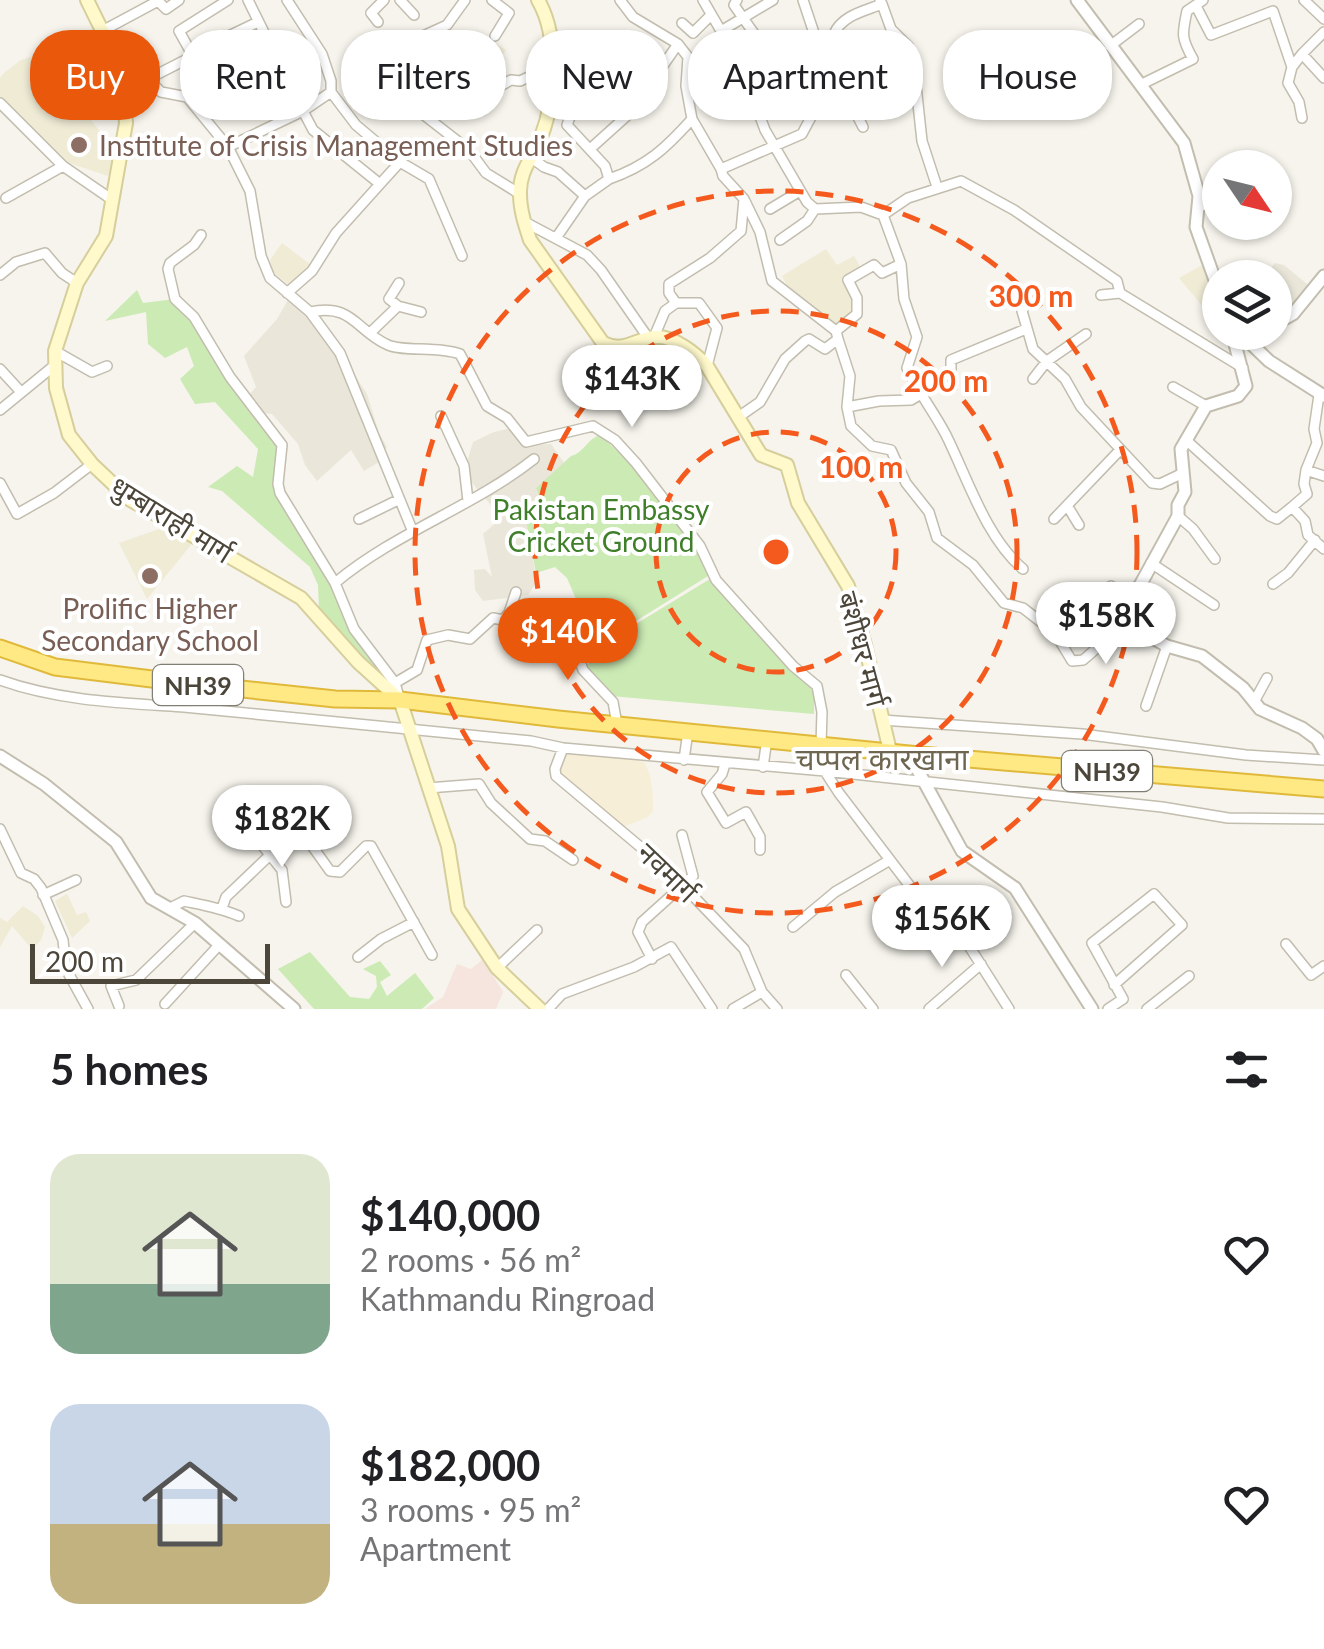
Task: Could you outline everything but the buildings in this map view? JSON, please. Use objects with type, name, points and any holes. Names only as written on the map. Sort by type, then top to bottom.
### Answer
[{"type":"highway","name":"NH39","points":[[0,648],[43,664],[89,672],[308,696],[400,700],[909,754],[1324,789]]},
{"type":"main road","name":"बंशीधर मार्ग","points":[[538,0],[550,30]]},
{"type":"main road","name":"धुम्बाराही मार्ग","points":[[90,1],[104,30]]},
{"type":"main road","name":"धुम्बाराही मार्ग","points":[[126,120],[106,236],[77,283],[55,358],[56,388],[69,434],[92,464],[129,499],[301,598],[383,688],[400,700]]},
{"type":"main road","name":"बंशीधर मार्ग","points":[[545,120],[541,137],[529,156],[520,194],[530,240],[603,343],[622,348],[651,338],[673,341],[707,366],[760,455],[787,465],[798,503],[848,586],[890,751]]},
{"type":"main road","points":[[400,700],[448,846],[458,909],[496,968],[540,1009]]},
{"type":"street","points":[[104,30],[158,1],[166,9],[179,0]]},
{"type":"street","points":[[160,72],[193,56],[180,31],[228,0]]},
{"type":"street","points":[[248,0],[262,30]]},
{"type":"street","points":[[378,22],[371,13],[384,0]]},
{"type":"street","points":[[400,0],[414,14]]},
{"type":"street","points":[[464,0],[447,26],[381,52],[424,115],[469,150],[486,172],[520,194]]},
{"type":"street","points":[[492,0],[510,13],[499,30]]},
{"type":"street","points":[[620,0],[632,18],[678,44],[688,57],[688,97]]},
{"type":"street","points":[[702,0],[721,31],[773,0]]},
{"type":"street","points":[[737,0],[734,5],[751,30]]},
{"type":"street","points":[[803,0],[813,30]]},
{"type":"street","points":[[1077,0],[1099,30]]},
{"type":"street","points":[[1304,0],[1324,19]]},
{"type":"street","points":[[293,2],[322,54],[331,92],[356,124],[400,162],[429,179],[462,256]]},
{"type":"street","points":[[835,30],[841,21],[881,2],[896,38],[908,46],[916,76],[922,141],[937,187]]},
{"type":"street","points":[[1142,84],[1193,59],[1182,40],[1187,11],[1199,3],[1211,36],[1272,6],[1292,67]]},
{"type":"street","points":[[682,23],[692,34],[710,16]]},
{"type":"street","points":[[241,30],[258,22]]},
{"type":"street","points":[[1112,44],[1139,24]]},
{"type":"street","points":[[1302,118],[1288,83],[1292,67],[1324,32]]},
{"type":"street","points":[[590,149],[630,114],[678,44]]},
{"type":"street","points":[[1112,48],[1184,144],[1199,196],[1196,227],[1208,260]]},
{"type":"street","points":[[1302,54],[1324,78]]},
{"type":"street","points":[[321,99],[331,92]]},
{"type":"street","points":[[0,102],[63,166],[111,199]]},
{"type":"street","points":[[206,120],[228,146],[250,191],[261,256],[270,278],[310,312],[340,352],[413,532]]},
{"type":"street","points":[[228,146],[283,120]]},
{"type":"street","points":[[310,120],[313,130],[380,184]]},
{"type":"street","points":[[569,120],[567,125],[605,166],[609,179]]},
{"type":"street","points":[[556,238],[585,196],[609,179],[662,153],[691,120]]},
{"type":"street","points":[[693,120],[723,176],[744,199],[760,232],[772,281],[837,335],[850,376],[847,407],[854,431],[872,446],[891,450],[906,483],[929,512],[938,538],[973,566],[1004,603],[1023,608],[1055,633],[1072,660],[1083,660],[1110,634],[1138,630],[1167,646],[1202,656],[1242,688],[1266,714],[1302,728],[1317,739],[1324,751]]},
{"type":"street","points":[[763,120],[801,197],[815,208],[861,207],[883,215],[901,264],[904,299],[917,337],[906,368],[944,432],[980,507],[1023,569]]},
{"type":"street","points":[[722,169],[802,134],[809,120]]},
{"type":"street","points":[[859,120],[862,127]]},
{"type":"street","points":[[529,156],[544,168],[558,172],[585,196]]},
{"type":"street","points":[[287,293],[312,272],[336,233],[369,204],[380,184],[400,162]]},
{"type":"street","points":[[6,198],[63,166]]},
{"type":"street","points":[[883,215],[908,198],[961,181],[1014,210],[1117,281],[1120,293]]},
{"type":"street","points":[[770,209],[800,192]]},
{"type":"street","points":[[676,303],[669,284],[738,236],[744,199]]},
{"type":"street","points":[[780,240],[807,221],[815,208]]},
{"type":"street","points":[[523,221],[586,255],[651,338],[665,312],[676,303],[699,304],[712,319],[717,336],[707,366]]},
{"type":"street","points":[[201,235],[170,263],[175,299],[194,317],[230,378],[282,445],[280,492],[336,582],[354,629],[395,682],[400,700]]},
{"type":"street","points":[[0,275],[16,262],[45,252],[62,273],[77,283]]},
{"type":"street","points":[[736,418],[760,402],[786,359],[805,341],[809,339],[825,349],[857,314],[857,298],[848,280],[874,265],[882,273],[901,264]]},
{"type":"street","points":[[1292,315],[1324,276]]},
{"type":"street","points":[[399,283],[389,299],[420,312]]},
{"type":"street","points":[[1101,295],[1120,293],[1242,368]]},
{"type":"street","points":[[1028,301],[1022,311],[1034,349],[1065,379],[1081,407],[1152,483],[1160,484],[1183,473]]},
{"type":"street","points":[[371,332],[398,306]]},
{"type":"street","points":[[310,312],[348,314],[390,346],[460,354],[486,406],[506,418],[526,442],[593,426],[615,440],[700,546],[716,580],[793,666],[818,686],[822,712],[814,744],[825,771],[918,898],[969,946],[1009,1009]]},
{"type":"street","points":[[847,407],[920,397],[951,370],[950,360],[1026,329]]},
{"type":"street","points":[[1033,379],[1048,362],[1086,334]]},
{"type":"street","points":[[1138,630],[1132,600],[1178,516],[1178,505],[1185,492],[1180,453],[1206,406],[1238,396],[1246,386],[1237,350]]},
{"type":"street","points":[[1186,440],[1270,516],[1277,519],[1308,494],[1306,470],[1317,443],[1314,411],[1321,395],[1260,350]]},
{"type":"street","points":[[0,410],[55,358],[92,372],[108,366]]},
{"type":"street","points":[[0,369],[21,392]]},
{"type":"street","points":[[1173,387],[1206,406]]},
{"type":"street","points":[[441,416],[464,466],[468,501]]},
{"type":"street","points":[[1054,519],[1120,450]]},
{"type":"street","points":[[336,582],[413,532],[505,482],[534,459]]},
{"type":"street","points":[[0,483],[18,514],[92,464]]},
{"type":"street","points":[[1306,470],[1324,476]]},
{"type":"street","points":[[359,519],[398,500]]},
{"type":"street","points":[[1068,506],[1079,525]]},
{"type":"street","points":[[1292,507],[1305,521],[1308,536],[1324,548]]},
{"type":"street","points":[[1178,516],[1193,529],[1214,559]]},
{"type":"street","points":[[1273,584],[1288,573],[1314,540]]},
{"type":"street","points":[[1150,563],[1214,605]]},
{"type":"street","points":[[1081,605],[1111,586],[1132,600]]},
{"type":"street","points":[[395,682],[417,670],[427,640],[448,634],[470,639],[484,623],[493,618],[503,620],[516,592]]},
{"type":"street","points":[[509,613],[532,632]]},
{"type":"street","points":[[568,626],[583,670],[613,702],[617,724]]},
{"type":"street","points":[[1146,706],[1167,646]]},
{"type":"street","points":[[1254,702],[1267,678]]},
{"type":"street","points":[[0,680],[42,692],[128,704],[184,706],[531,741],[563,748],[825,771],[1162,807],[1228,818],[1324,818]]},
{"type":"street","points":[[531,741],[533,716]]},
{"type":"street","points":[[882,720],[1082,734],[1246,755],[1324,760]]},
{"type":"street","points":[[684,760],[688,731]]},
{"type":"street","points":[[764,767],[767,740]]},
{"type":"street","name":"नवमार्ग","points":[[563,748],[556,776],[620,827],[744,949],[762,992],[777,1009]]},
{"type":"street","points":[[909,754],[962,851],[1016,888],[1092,1009]]},
{"type":"street","points":[[0,756],[44,784],[116,842],[151,898],[195,923],[294,1009]]},
{"type":"street","points":[[725,764],[707,792],[708,798],[726,823],[746,812],[760,837],[760,850]]},
{"type":"street","points":[[428,788],[479,784],[492,803],[530,839],[545,841],[573,860]]},
{"type":"street","points":[[286,902],[282,870],[250,828],[283,805],[330,871],[340,872],[366,846],[371,846],[432,955]]},
{"type":"street","points":[[0,829],[12,860],[21,873],[34,878],[43,895],[63,940],[66,968],[88,1009]]},
{"type":"street","points":[[652,959],[638,932],[642,922],[693,876],[682,835]]},
{"type":"street","points":[[222,908],[226,897],[270,855]]},
{"type":"street","points":[[793,927],[835,892],[890,860]]},
{"type":"street","points":[[43,895],[76,880]]},
{"type":"street","points":[[1108,1009],[1123,1000],[1114,985],[1092,943],[1154,894],[1182,925],[1114,985]]},
{"type":"street","points":[[170,908],[184,902],[211,910],[222,908],[239,916]]},
{"type":"street","points":[[358,957],[414,922]]},
{"type":"street","points":[[118,1008],[111,986],[136,980],[195,923]]},
{"type":"street","points":[[496,968],[537,930]]},
{"type":"street","points":[[1286,944],[1310,975],[1324,966]]},
{"type":"street","points":[[165,1004],[220,945]]},
{"type":"street","points":[[548,1009],[562,994],[671,948],[712,1009]]},
{"type":"street","points":[[928,1009],[981,964]]},
{"type":"street","points":[[846,976],[873,1009]]},
{"type":"street","points":[[1147,1009],[1189,976]]},
{"type":"street","points":[[732,1009],[762,992]]},
{"type":"shaded area","points":[[30,57],[30,120],[91,120],[115,151],[108,176],[66,162],[0,98],[0,78]]},
{"type":"shaded area","points":[[282,243],[311,265],[291,287],[273,272],[270,260]]},
{"type":"shaded area","points":[[826,249],[837,265],[854,256],[861,268],[846,280],[855,313],[837,326],[791,293],[782,276]]},
{"type":"shaded area","points":[[1202,265],[1202,306],[1179,278]]},
{"type":"shaded area","points":[[1292,272],[1308,288],[1292,306]]},
{"type":"shaded area","points":[[289,298],[328,334],[367,394],[387,447],[379,462],[364,471],[351,450],[317,481],[305,465],[298,444],[272,414],[261,413],[245,399],[256,387],[244,356],[277,319]]},
{"type":"shaded area","points":[[511,428],[528,445],[551,444],[565,464],[536,488],[543,502],[525,515],[537,582],[528,595],[483,601],[475,590],[474,570],[485,569],[492,577],[483,534],[498,521],[490,504],[467,477],[467,462],[473,442]]},
{"type":"shaded area","name":"Prolific Higher Secondary School","points":[[165,527],[195,540],[147,599],[119,543]]},
{"type":"shaded area","points":[[566,752],[644,762],[650,775],[653,811],[623,827],[561,774],[559,762]]},
{"type":"shaded area","points":[[67,894],[77,915],[86,912],[90,921],[72,938],[55,901]]},
{"type":"shaded area","points":[[23,906],[38,916],[45,927],[41,940],[32,949],[12,926],[0,947],[0,918],[7,922]]},
{"type":"shaded area","points":[[483,959],[503,992],[496,1009],[425,1009],[443,997],[457,964],[471,969]]},
{"type":"green space","points":[[137,290],[143,303],[175,299],[191,315],[284,450],[280,492],[309,539],[354,629],[394,681],[387,687],[319,611],[318,585],[310,567],[222,491],[208,487],[237,466],[253,477],[258,449],[215,402],[195,404],[180,379],[194,366],[187,347],[165,358],[148,344],[146,312],[105,321]]},
{"type":"green space","name":"Pakistan Embassy Cricket Ground","points":[[600,435],[678,520],[708,576],[596,646],[567,578],[555,567],[536,573],[525,515],[542,502],[536,488]]},
{"type":"green space","points":[[710,579],[784,664],[809,681],[814,714],[611,696],[585,666],[601,655],[598,647]]},
{"type":"green space","points":[[310,952],[350,997],[369,999],[377,987],[376,976],[363,969],[380,961],[391,975],[380,982],[387,996],[415,973],[434,998],[422,1009],[314,1009],[278,969]]},
{"type":"place","name":"Institute of Crisis Management Studies","points":[[79,145]]},
{"type":"place","name":"Prolific Higher Secondary School","points":[[150,576]]},
{"type":"district","name":"चप्पल कारखाना","points":[[882,758]]}]
